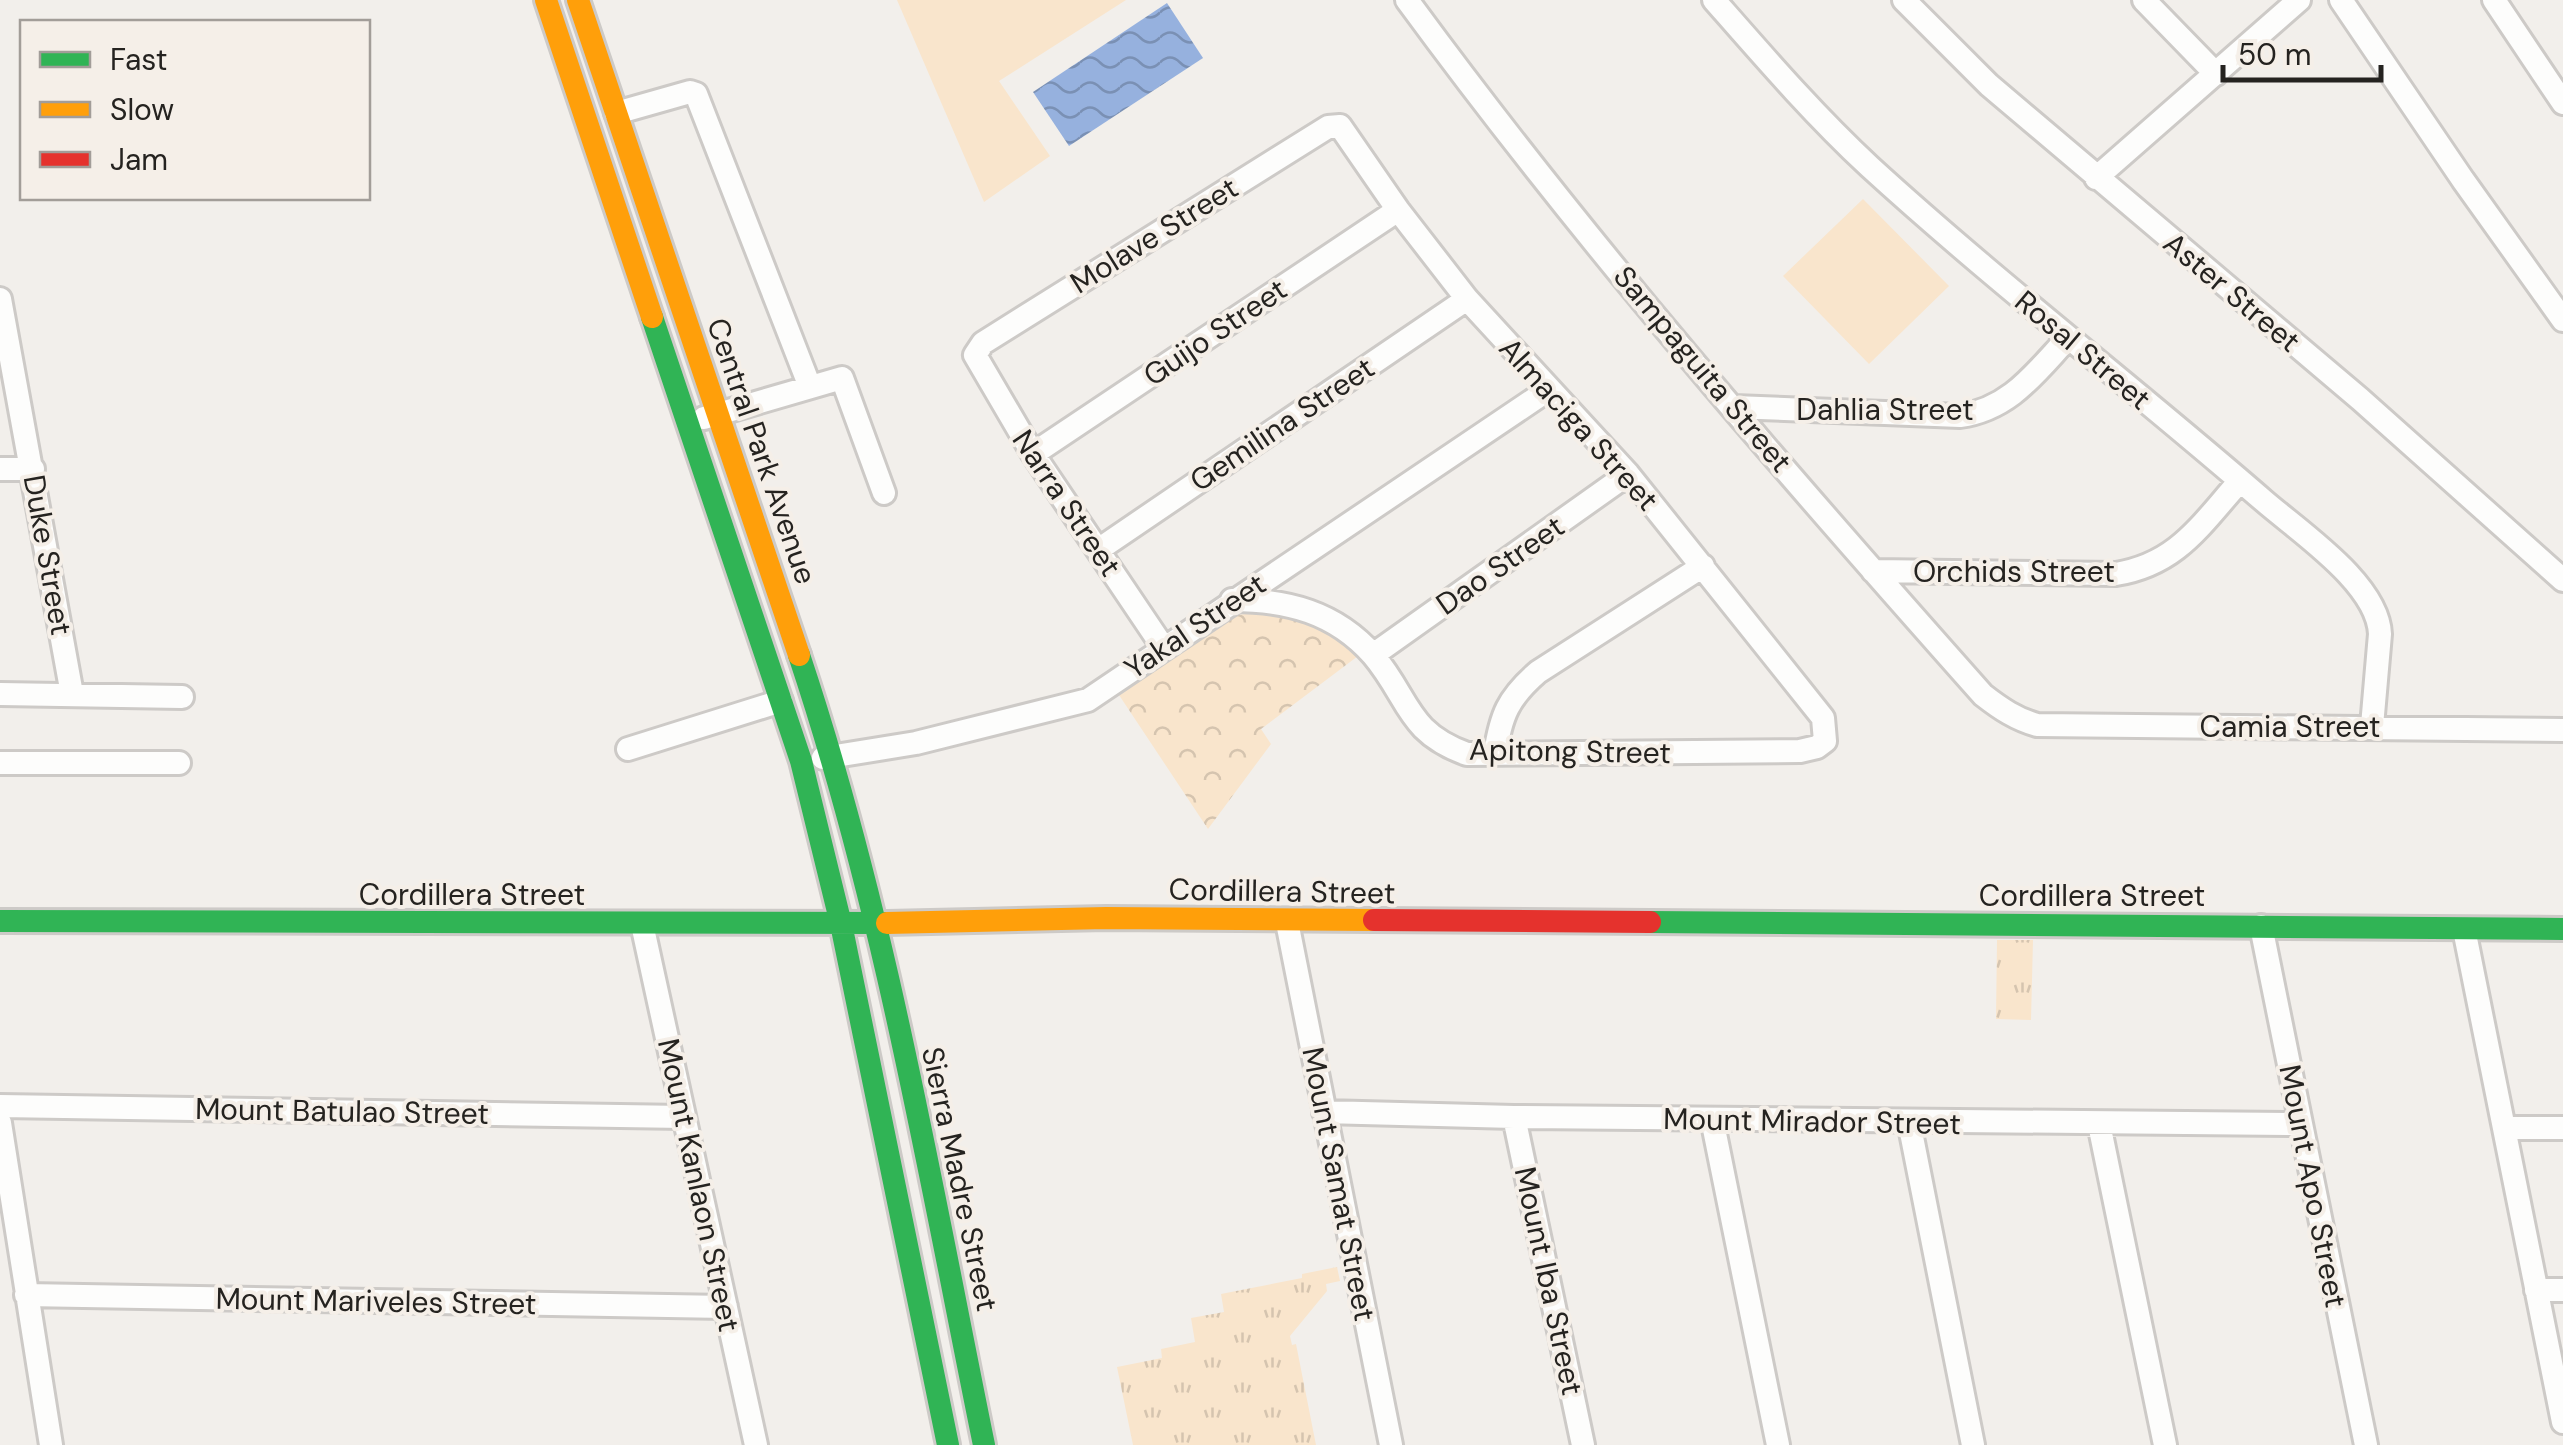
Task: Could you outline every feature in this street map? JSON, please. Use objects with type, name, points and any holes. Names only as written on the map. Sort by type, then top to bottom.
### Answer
[{"type":"street","name":"Central Park Avenue","points":[[546,0],[801,762],[841,924]]},
{"type":"street","name":"Central Park Avenue","points":[[578,0],[833,757],[877,924]]},
{"type":"street","name":"Sampaguita Street","points":[[1408,0],[1490,113],[1872,570],[1983,695],[2018,720]]},
{"type":"street","name":"Rosal Street","points":[[1714,0],[1834,132],[2066,338],[2358,583],[2374,606],[2380,634],[2372,726]]},
{"type":"street","name":"Aster Street","points":[[1904,0],[1989,85],[2360,399],[2563,580]]},
{"type":"street","points":[[2144,0],[2216,74]]},
{"type":"street","points":[[2096,178],[2300,0]]},
{"type":"street","points":[[2341,0],[2462,180],[2563,320]]},
{"type":"street","points":[[2494,0],[2563,103]]},
{"type":"street","points":[[616,113],[690,92],[696,94],[810,386]]},
{"type":"street","name":"Almaciga Street","points":[[1340,126],[1467,299],[1628,474],[1823,718]]},
{"type":"street","name":"Molave Street","points":[[975,355],[982,342],[1328,127],[1340,126]]},
{"type":"street","name":"Guijo Street","points":[[1032,454],[1398,210]]},
{"type":"street","name":"Duke Street","points":[[0,299],[72,694]]},
{"type":"street","name":"Gemilina Street","points":[[1098,550],[1467,299]]},
{"type":"street","name":"Dahlia Street","points":[[1734,407],[1960,416],[1980,413],[2017,393],[2066,338]]},
{"type":"street","name":"Narra Street","points":[[975,355],[1032,454],[1163,648]]},
{"type":"street","points":[[687,424],[842,378],[884,493]]},
{"type":"street","name":"Yakal Street","points":[[801,762],[916,743],[1088,700],[1548,390]]},
{"type":"street","points":[[0,469],[33,469]]},
{"type":"street","name":"Dao Street","points":[[1373,655],[1628,474]]},
{"type":"street","name":"Orchids Street","points":[[1872,570],[2116,574],[2139,570],[2160,562],[2180,547],[2240,481]]},
{"type":"street","points":[[1495,754],[1500,722],[1514,693],[1538,672],[1703,566]]},
{"type":"street","name":"Apitong Street","points":[[1232,600],[1264,600],[1315,610],[1346,630],[1373,655],[1422,730],[1440,744],[1467,754],[1800,750],[1825,741],[1823,718]]},
{"type":"street","points":[[0,694],[182,697]]},
{"type":"street","points":[[628,749],[780,701]]},
{"type":"street","name":"Camia Street","points":[[2018,720],[2061,726],[2563,730]]},
{"type":"street","points":[[0,763],[180,763]]},
{"type":"street","name":"Cordillera Street","points":[[0,921],[877,924],[1106,918],[2563,929]]},
{"type":"street","name":"Mount Samat Street","points":[[1286,922],[1390,1445]]},
{"type":"street","name":"Mount Kanlaon Street","points":[[642,924],[756,1445]]},
{"type":"street","points":[[841,924],[948,1445]]},
{"type":"street","name":"Sierra Madre Street","points":[[877,924],[984,1445]]},
{"type":"street","name":"Mount Apo Street","points":[[2261,926],[2366,1445]]},
{"type":"street","points":[[2464,928],[2563,1422]]},
{"type":"street","name":"Mount Batulao Street","points":[[0,1106],[684,1117]]},
{"type":"street","name":"Mount Mirador Street","points":[[1324,1112],[1514,1118],[2300,1124]]},
{"type":"street","name":"Mount Iba Street","points":[[1514,1118],[1584,1445]]},
{"type":"street","points":[[1712,1120],[1778,1445]]},
{"type":"street","points":[[1909,1122],[1972,1445]]},
{"type":"street","points":[[0,1123],[51,1445]]},
{"type":"street","points":[[2099,1124],[2164,1445]]},
{"type":"street","points":[[2504,1128],[2563,1128]]},
{"type":"street","points":[[2536,1290],[2563,1290]]},
{"type":"street","name":"Mount Mariveles Street","points":[[26,1295],[726,1307]]},
{"type":"green space","points":[[897,0],[1126,0],[999,81],[1050,156],[984,202]]},
{"type":"green space","points":[[1863,199],[1949,286],[1869,364],[1783,276]]},
{"type":"green space","points":[[1273,610],[1316,622],[1362,653],[1261,729],[1271,744],[1208,829],[1119,695],[1211,626],[1230,616]]},
{"type":"green space","points":[[1997,940],[2033,940],[2031,1020],[1996,1019]]},
{"type":"green space","points":[[1337,1267],[1340,1281],[1326,1284],[1327,1291],[1290,1336],[1292,1345],[1296,1344],[1316,1445],[1133,1445],[1117,1367],[1162,1358],[1161,1349],[1195,1342],[1191,1318],[1224,1312],[1221,1294]]},
{"type":"water","points":[[1167,3],[1203,58],[1069,146],[1033,92]]},
{"type":"traffic: fast","points":[[652,317],[801,761],[841,924],[948,1445]]},
{"type":"traffic: fast","points":[[799,655],[857,850],[881,948],[984,1445]]},
{"type":"traffic: fast","points":[[0,921],[887,923]]},
{"type":"traffic: fast","points":[[1650,922],[2563,929]]},
{"type":"traffic: slow","points":[[546,0],[652,317]]},
{"type":"traffic: slow","points":[[578,0],[799,655]]},
{"type":"traffic: slow","points":[[887,923],[1106,918],[1374,920]]},
{"type":"traffic: jam","points":[[1374,920],[1650,922]]}]
